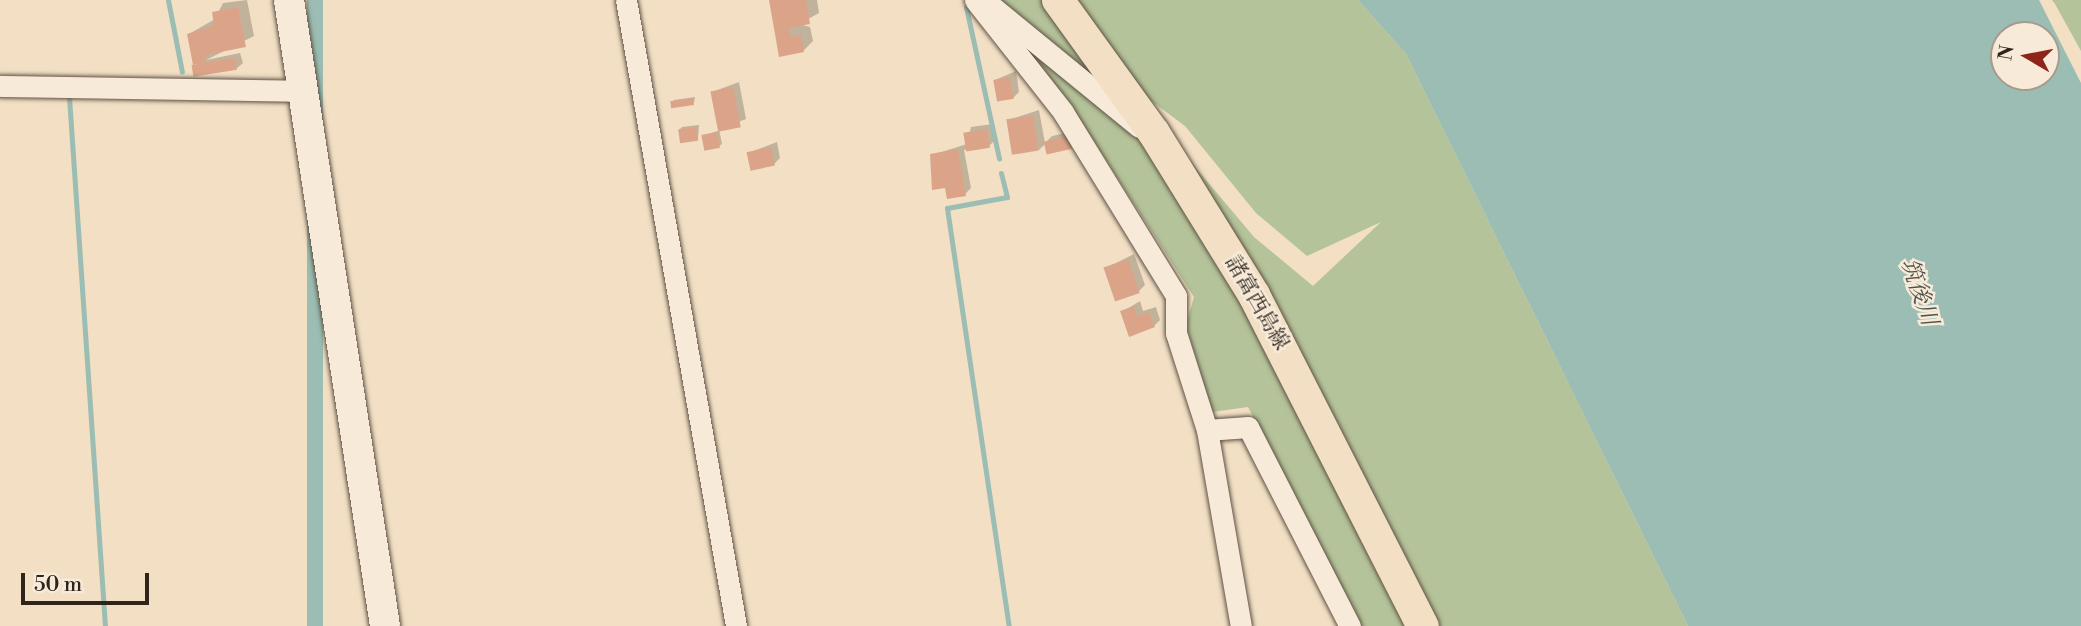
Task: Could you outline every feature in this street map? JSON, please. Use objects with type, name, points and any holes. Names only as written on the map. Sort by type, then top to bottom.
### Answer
[{"type":"main road","name":"諸富西島線","points":[[1058,0],[1154,133],[1254,295],[1423,626]]},
{"type":"street","points":[[289,0],[385,626]]},
{"type":"street","points":[[626,0],[736,626]]},
{"type":"street","points":[[975,0],[1063,112],[1176,296],[1176,333],[1207,430],[1241,626]]},
{"type":"street","points":[[984,0],[1154,133]]},
{"type":"street","points":[[0,86],[303,91]]},
{"type":"street","points":[[1207,430],[1248,427],[1350,626]]},
{"type":"green space","points":[[999,0],[1042,0],[1119,103]]},
{"type":"green space","points":[[1078,0],[1358,0],[1406,54],[1688,626],[1434,626],[1293,336],[1173,141],[1254,237],[1313,286],[1381,222],[1307,256],[1256,213],[1185,126],[1146,97]]},
{"type":"green space","points":[[2052,0],[2081,0],[2081,51],[2055,4]]},
{"type":"green space","points":[[991,13],[1148,146],[1245,304],[1406,626],[1359,626],[1248,407],[1212,412],[1186,325],[1194,297],[1075,112]]},
{"type":"water","points":[[307,0],[323,0],[323,626],[307,626]]},
{"type":"water","name":"筑後川","points":[[1358,0],[2039,0],[2050,21],[1990,21],[1990,91],[2060,91],[2060,42],[2081,83],[2081,626],[1688,626],[1406,54]]},
{"type":"building","points":[[769,0],[806,0],[810,24],[789,28],[791,37],[801,35],[804,52],[779,57]]},
{"type":"building","points":[[238,7],[246,47],[205,55],[207,62],[193,65],[187,34],[214,25],[212,12]]},
{"type":"building","points":[[235,58],[237,70],[193,77],[192,65]]},
{"type":"building","points":[[1010,77],[1014,99],[997,102],[993,80]]},
{"type":"building","points":[[733,87],[741,127],[718,132],[710,91]]},
{"type":"building","points":[[693,98],[694,105],[671,108],[670,101]]},
{"type":"building","points":[[1033,115],[1039,151],[1012,155],[1006,119]]},
{"type":"building","points":[[696,127],[698,141],[680,143],[678,130]]},
{"type":"building","points":[[987,129],[990,148],[966,152],[963,133]]},
{"type":"building","points":[[717,132],[720,148],[704,151],[701,135]]},
{"type":"building","points":[[1069,136],[1072,149],[1047,155],[1044,142]]},
{"type":"building","points":[[771,147],[775,166],[750,171],[747,152]]},
{"type":"building","points":[[958,149],[966,196],[947,199],[945,188],[932,190],[930,154]]},
{"type":"building","points":[[1128,259],[1140,293],[1115,302],[1103,267]]},
{"type":"building","points":[[1134,306],[1137,316],[1149,312],[1155,327],[1129,337],[1120,311]]},
{"type":"waterway","points":[[168,0],[182,72]]},
{"type":"waterway","points":[[966,7],[999,158]]},
{"type":"waterway","points":[[69,97],[105,626]]},
{"type":"waterway","points":[[1001,173],[1007,197],[947,208],[1009,626]]}]
